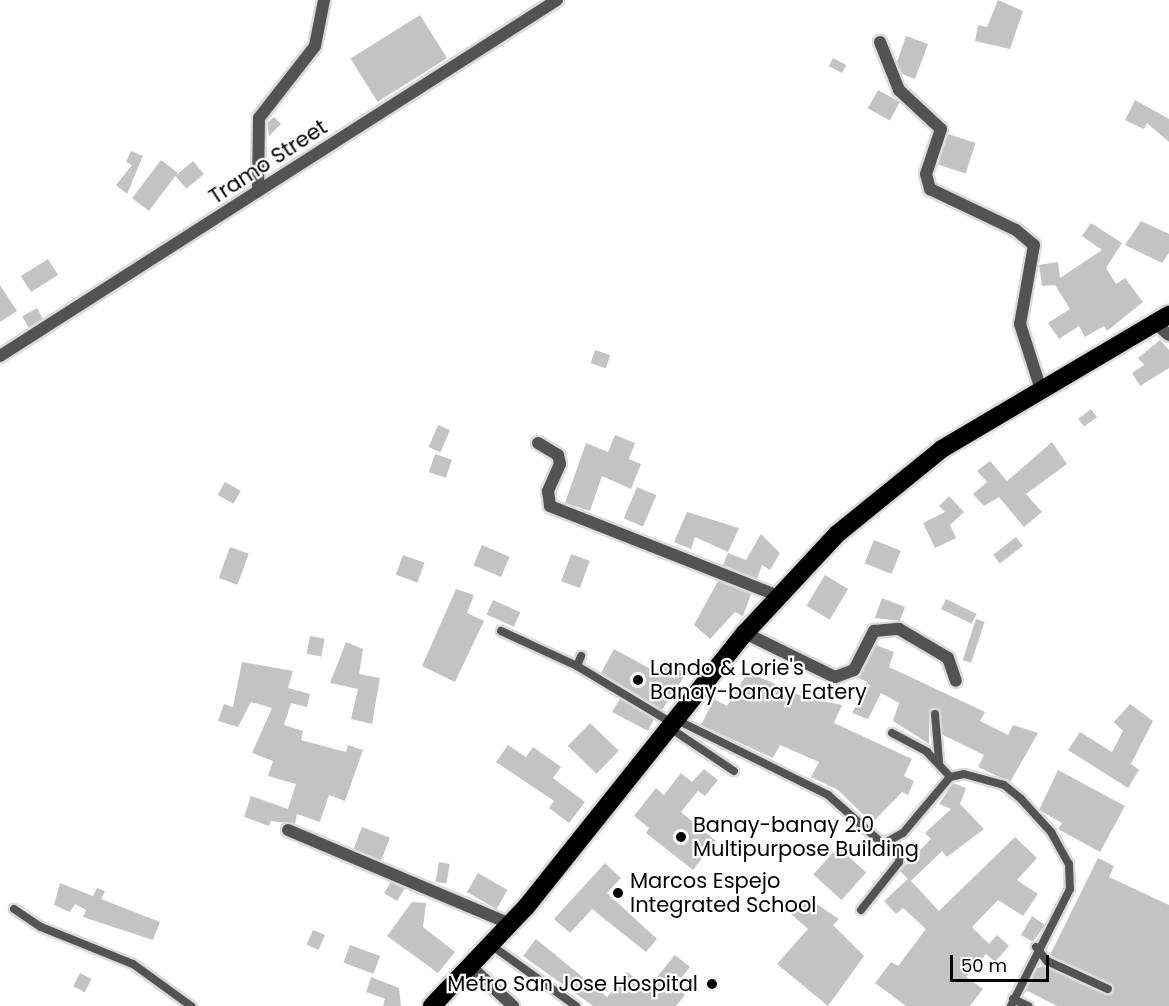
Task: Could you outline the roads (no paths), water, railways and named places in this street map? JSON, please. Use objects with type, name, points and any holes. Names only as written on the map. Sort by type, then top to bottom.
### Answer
[{"type":"highway","points":[[437,1004],[511,924],[745,633],[778,596],[866,507],[942,450],[1041,390],[1164,324]]},
{"type":"street","points":[[258,191],[259,118],[315,46],[324,0]]},
{"type":"street","name":"Tramo Street","points":[[0,356],[557,0]]},
{"type":"street","points":[[880,42],[899,90],[941,129],[926,174],[930,189],[1016,230],[1034,245],[1020,324],[1041,390]]},
{"type":"street","points":[[538,443],[558,455],[560,464],[548,491],[550,506],[778,596]]},
{"type":"street","points":[[745,633],[836,677],[854,670],[874,632],[900,629],[948,658],[956,681]]},
{"type":"street","points":[[288,830],[511,924]]},
{"type":"street","points":[[470,966],[513,1006]]},
{"type":"lane","points":[[501,632],[577,666],[672,723],[828,795],[883,844],[891,842],[950,777],[964,774],[1004,785],[1037,813],[1069,864],[1070,890],[1036,947],[1012,1003],[1028,1006]]},
{"type":"lane","points":[[577,666],[582,656]]},
{"type":"lane","points":[[935,714],[939,761]]},
{"type":"lane","points":[[672,723],[734,771]]},
{"type":"lane","points":[[892,733],[939,761],[950,777]]},
{"type":"lane","points":[[861,910],[899,862],[900,854],[891,842]]},
{"type":"lane","points":[[14,909],[52,932],[133,964],[191,1006]]},
{"type":"lane","points":[[491,945],[576,1006]]},
{"type":"lane","points":[[1036,947],[1047,962],[1108,989]]},
{"type":"place","name":"Lando & Lorie's Banay-banay Eatery","points":[[638,680]]},
{"type":"place","name":"Banay-banay 2.0 Multipurpose Building","points":[[681,837]]},
{"type":"place","name":"Marcos Espejo Integrated School","points":[[618,893]]},
{"type":"place","name":"Metro San Jose Hospital","points":[[712,984]]}]
